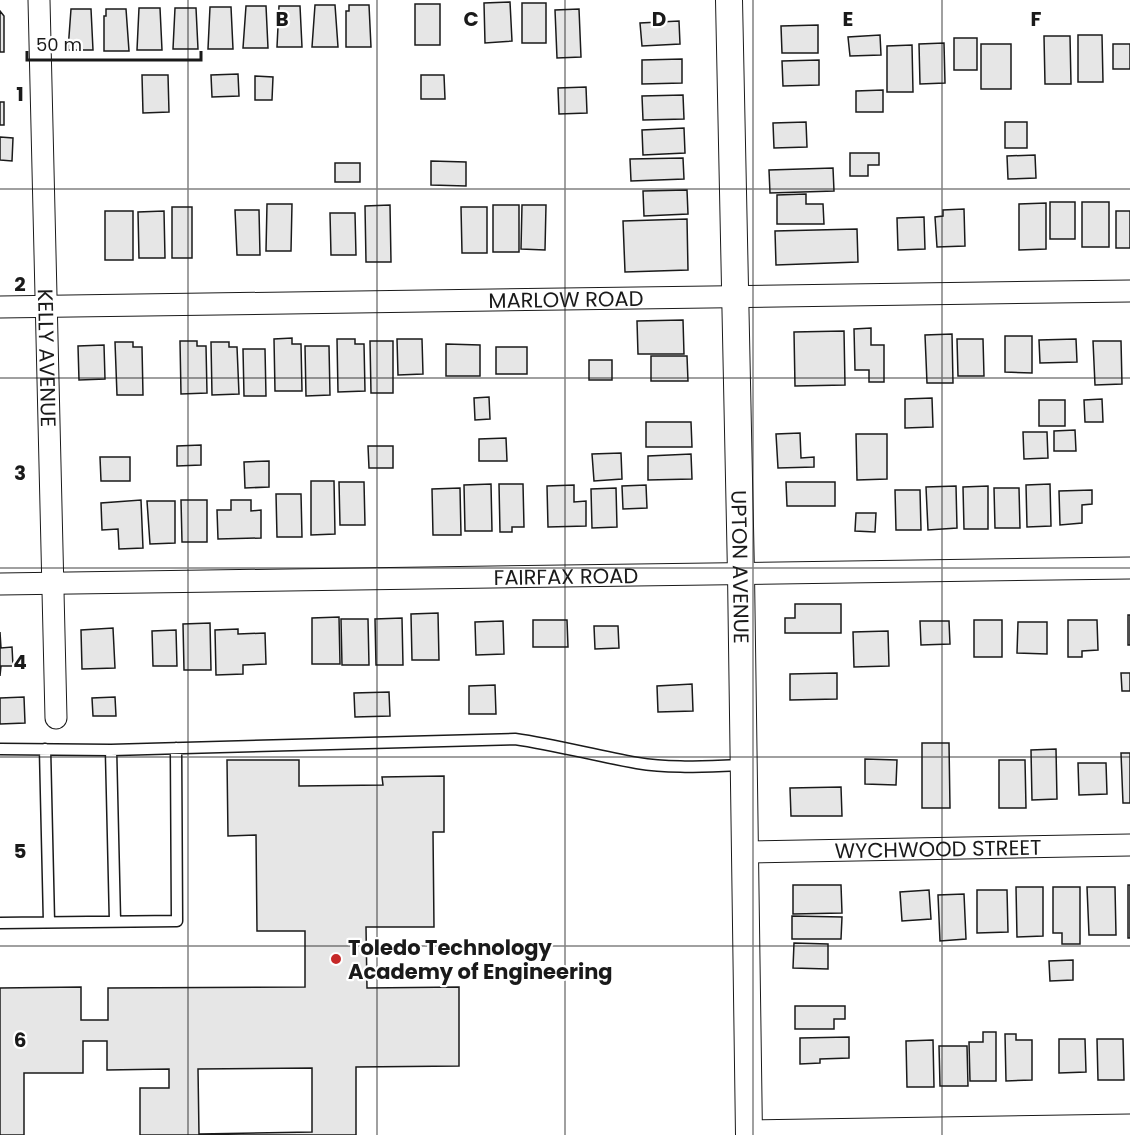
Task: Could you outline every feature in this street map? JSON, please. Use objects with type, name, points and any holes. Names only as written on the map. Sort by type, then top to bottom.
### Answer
[{"type":"street","name":"KELLY AVENUE","points":[[39,0],[51,583],[56,718]]},
{"type":"street","name":"UPTON AVENUE","points":[[729,0],[741,574],[749,1133]]},
{"type":"street","name":"MARLOW ROAD","points":[[0,307],[1130,291]]},
{"type":"street","name":"FAIRFAX ROAD","points":[[0,584],[1130,568]]},
{"type":"street","name":"WYCHWOOD STREET","points":[[744,852],[1130,845]]},
{"type":"street","points":[[749,1133],[1130,1125]]},
{"type":"lane","points":[[0,749],[111,750],[516,739],[562,745],[638,763],[685,767],[743,765]]},
{"type":"lane","points":[[0,923],[177,921],[176,748]]},
{"type":"lane","points":[[45,749],[49,922]]},
{"type":"lane","points":[[111,750],[115,921]]},
{"type":"building","points":[[510,2],[512,41],[485,43],[484,3]]},
{"type":"building","points":[[522,3],[546,3],[546,43],[522,43]]},
{"type":"building","points":[[415,4],[440,4],[440,45],[415,45]]},
{"type":"building","points":[[315,5],[335,5],[338,47],[312,47]]},
{"type":"building","points":[[349,5],[369,5],[371,47],[346,47],[346,11],[349,11]]},
{"type":"building","points":[[246,6],[266,6],[268,48],[243,48]]},
{"type":"building","points":[[279,6],[300,6],[302,47],[277,47]]},
{"type":"building","points":[[210,7],[231,7],[233,49],[208,49]]},
{"type":"building","points":[[139,8],[160,8],[162,50],[137,50]]},
{"type":"building","points":[[175,8],[196,8],[198,49],[173,49]]},
{"type":"building","points":[[71,9],[91,9],[93,50],[68,50]]},
{"type":"building","points":[[106,9],[126,9],[129,51],[104,51]]},
{"type":"building","points":[[579,9],[581,57],[557,58],[555,10]]},
{"type":"building","points":[[0,11],[4,16],[4,52],[0,52]]},
{"type":"building","points":[[679,21],[680,44],[642,46],[640,23]]},
{"type":"building","points":[[818,25],[818,53],[782,53],[781,26]]},
{"type":"building","points":[[880,35],[881,55],[850,56],[848,37]]},
{"type":"building","points":[[1078,35],[1102,35],[1103,82],[1078,82]]},
{"type":"building","points":[[1044,36],[1070,36],[1071,84],[1045,84]]},
{"type":"building","points":[[954,38],[977,38],[977,70],[954,70]]},
{"type":"building","points":[[944,43],[945,83],[920,84],[919,44]]},
{"type":"building","points":[[981,44],[1011,44],[1011,89],[981,89]]},
{"type":"building","points":[[1113,44],[1130,44],[1130,69],[1113,69]]},
{"type":"building","points":[[912,45],[913,92],[887,92],[887,46]]},
{"type":"building","points":[[682,59],[682,83],[642,84],[642,60]]},
{"type":"building","points":[[819,60],[819,85],[783,86],[782,61]]},
{"type":"building","points":[[238,74],[239,96],[212,97],[211,75]]},
{"type":"building","points":[[142,75],[168,75],[169,112],[143,113]]},
{"type":"building","points":[[421,75],[444,75],[445,99],[421,99]]},
{"type":"building","points":[[255,76],[273,77],[272,100],[255,100]]},
{"type":"building","points":[[586,87],[587,113],[559,114],[558,88]]},
{"type":"building","points":[[883,90],[883,112],[856,112],[856,91]]},
{"type":"building","points":[[683,95],[684,119],[643,120],[642,96]]},
{"type":"building","points":[[0,102],[4,102],[4,125],[0,125]]},
{"type":"building","points":[[806,122],[807,147],[774,148],[773,123]]},
{"type":"building","points":[[1005,122],[1027,122],[1027,148],[1005,148]]},
{"type":"building","points":[[684,128],[685,153],[643,155],[642,130]]},
{"type":"building","points":[[0,137],[13,138],[12,161],[0,160]]},
{"type":"building","points":[[850,153],[879,153],[879,165],[868,165],[868,176],[850,176]]},
{"type":"building","points":[[1035,155],[1036,178],[1008,179],[1007,156]]},
{"type":"building","points":[[683,158],[684,179],[631,181],[630,159]]},
{"type":"building","points":[[431,161],[466,162],[466,186],[431,185]]},
{"type":"building","points":[[335,163],[360,163],[360,182],[335,182]]},
{"type":"building","points":[[833,168],[834,191],[770,193],[769,170]]},
{"type":"building","points":[[687,190],[688,214],[644,216],[643,191]]},
{"type":"building","points":[[806,194],[806,204],[823,204],[824,224],[777,224],[777,195]]},
{"type":"building","points":[[1050,202],[1075,202],[1075,239],[1050,239]]},
{"type":"building","points":[[1082,202],[1109,202],[1109,247],[1082,247]]},
{"type":"building","points":[[1046,203],[1046,249],[1019,250],[1019,204]]},
{"type":"building","points":[[267,204],[292,204],[291,251],[266,251]]},
{"type":"building","points":[[390,205],[391,262],[366,262],[365,206]]},
{"type":"building","points":[[493,205],[519,205],[519,252],[493,252]]},
{"type":"building","points":[[522,205],[546,205],[545,250],[521,249]]},
{"type":"building","points":[[172,207],[192,207],[192,258],[172,258]]},
{"type":"building","points":[[461,207],[487,207],[487,253],[462,253]]},
{"type":"building","points":[[964,209],[965,246],[937,247],[935,217],[943,216],[943,210]]},
{"type":"building","points":[[235,210],[259,210],[260,255],[237,255]]},
{"type":"building","points":[[105,211],[133,211],[133,260],[105,260]]},
{"type":"building","points":[[164,211],[165,258],[139,258],[138,212]]},
{"type":"building","points":[[1116,211],[1130,211],[1130,248],[1116,248]]},
{"type":"building","points":[[330,213],[355,213],[356,255],[331,255]]},
{"type":"building","points":[[924,217],[925,249],[898,250],[897,218]]},
{"type":"building","points":[[687,219],[688,270],[625,272],[623,221]]},
{"type":"building","points":[[857,229],[858,262],[776,265],[775,231]]},
{"type":"building","points":[[683,320],[684,354],[638,354],[637,321]]},
{"type":"building","points":[[871,328],[871,345],[884,345],[884,382],[869,382],[869,370],[855,370],[854,329]]},
{"type":"building","points":[[844,331],[845,385],[795,386],[794,332]]},
{"type":"building","points":[[952,334],[953,383],[927,383],[925,335]]},
{"type":"building","points":[[1005,336],[1032,336],[1032,373],[1005,372]]},
{"type":"building","points":[[292,338],[292,344],[301,344],[302,391],[275,391],[274,339]]},
{"type":"building","points":[[337,339],[355,339],[355,344],[364,344],[365,391],[338,392]]},
{"type":"building","points":[[397,339],[422,339],[423,374],[398,375]]},
{"type":"building","points":[[957,339],[983,339],[984,376],[958,376]]},
{"type":"building","points":[[1076,339],[1077,362],[1040,363],[1039,340]]},
{"type":"building","points":[[180,341],[197,341],[197,346],[206,346],[207,393],[181,394]]},
{"type":"building","points":[[370,341],[393,341],[393,393],[371,393]]},
{"type":"building","points":[[1093,341],[1121,341],[1122,384],[1095,385]]},
{"type":"building","points":[[115,342],[133,342],[133,347],[142,347],[143,395],[117,395]]},
{"type":"building","points":[[211,342],[229,342],[229,347],[237,347],[239,394],[212,395]]},
{"type":"building","points":[[446,344],[480,345],[480,376],[446,376]]},
{"type":"building","points":[[104,345],[105,379],[79,380],[78,346]]},
{"type":"building","points":[[305,346],[329,346],[330,395],[306,396]]},
{"type":"building","points":[[496,347],[527,347],[527,374],[496,374]]},
{"type":"building","points":[[243,349],[265,349],[266,396],[244,396]]},
{"type":"building","points":[[651,356],[687,356],[688,381],[651,381]]},
{"type":"building","points":[[589,360],[612,360],[612,380],[589,380]]},
{"type":"building","points":[[489,397],[490,419],[475,420],[474,398]]},
{"type":"building","points":[[932,398],[933,427],[905,428],[905,399]]},
{"type":"building","points":[[1102,399],[1103,422],[1085,422],[1084,400]]},
{"type":"building","points":[[1039,400],[1065,400],[1065,426],[1039,426]]},
{"type":"building","points":[[646,422],[691,422],[692,447],[646,447]]},
{"type":"building","points":[[1075,430],[1076,451],[1054,451],[1054,431]]},
{"type":"building","points":[[1023,432],[1047,432],[1048,458],[1024,459]]},
{"type":"building","points":[[800,433],[801,458],[814,457],[814,467],[778,468],[776,434]]},
{"type":"building","points":[[856,434],[887,434],[887,479],[857,480]]},
{"type":"building","points":[[506,438],[507,461],[479,461],[479,439]]},
{"type":"building","points":[[201,445],[201,465],[177,466],[177,446]]},
{"type":"building","points":[[368,446],[393,446],[393,468],[369,468]]},
{"type":"building","points":[[621,453],[622,479],[594,481],[592,454]]},
{"type":"building","points":[[691,454],[692,479],[648,480],[648,456]]},
{"type":"building","points":[[100,457],[130,457],[130,481],[101,481]]},
{"type":"building","points":[[269,461],[269,487],[245,488],[244,462]]},
{"type":"building","points":[[311,481],[334,481],[335,534],[311,535]]},
{"type":"building","points":[[339,482],[364,482],[365,525],[340,525]]},
{"type":"building","points":[[786,482],[835,482],[835,506],[787,506]]},
{"type":"building","points":[[491,484],[492,531],[465,531],[464,485]]},
{"type":"building","points":[[499,484],[523,484],[524,527],[512,527],[512,532],[500,532]]},
{"type":"building","points":[[1050,484],[1051,526],[1027,527],[1026,485]]},
{"type":"building","points":[[574,485],[574,502],[586,501],[586,526],[548,527],[547,486]]},
{"type":"building","points":[[646,485],[647,508],[623,509],[622,486]]},
{"type":"building","points":[[956,486],[957,528],[928,530],[926,487]]},
{"type":"building","points":[[988,486],[988,529],[964,529],[963,487]]},
{"type":"building","points":[[460,488],[461,535],[433,535],[432,489]]},
{"type":"building","points":[[616,488],[617,527],[592,528],[591,489]]},
{"type":"building","points":[[994,488],[1019,488],[1020,528],[995,528]]},
{"type":"building","points":[[895,490],[920,490],[921,530],[896,530]]},
{"type":"building","points":[[1092,490],[1092,504],[1082,505],[1082,523],[1060,525],[1059,491]]},
{"type":"building","points":[[276,494],[301,494],[302,537],[277,537]]},
{"type":"building","points":[[141,500],[143,548],[119,549],[118,529],[102,530],[101,503]]},
{"type":"building","points":[[181,500],[207,500],[207,542],[182,542]]},
{"type":"building","points":[[231,500],[251,500],[251,511],[261,510],[261,538],[218,539],[217,510],[231,510]]},
{"type":"building","points":[[147,501],[175,501],[175,543],[150,544]]},
{"type":"building","points":[[856,513],[876,513],[875,532],[855,531]]},
{"type":"building","points":[[795,604],[841,604],[841,633],[785,633],[785,618],[795,618]]},
{"type":"building","points":[[438,613],[439,660],[412,660],[411,614]]},
{"type":"building","points":[[1128,615],[1130,615],[1130,645],[1128,645]]},
{"type":"building","points":[[339,617],[340,664],[312,664],[312,618]]},
{"type":"building","points":[[402,618],[403,665],[376,665],[375,619]]},
{"type":"building","points":[[341,619],[368,619],[369,665],[342,665]]},
{"type":"building","points":[[533,620],[567,620],[568,647],[533,647]]},
{"type":"building","points":[[974,620],[1002,620],[1002,657],[974,657]]},
{"type":"building","points":[[1068,620],[1097,620],[1098,650],[1082,651],[1082,657],[1068,657]]},
{"type":"building","points":[[503,621],[504,654],[476,655],[475,622]]},
{"type":"building","points":[[920,621],[949,621],[950,644],[921,645]]},
{"type":"building","points":[[1018,622],[1047,622],[1047,654],[1017,653]]},
{"type":"building","points":[[210,623],[211,670],[184,670],[183,624]]},
{"type":"building","points":[[594,626],[618,626],[619,648],[595,649]]},
{"type":"building","points":[[113,628],[115,668],[82,669],[81,630]]},
{"type":"building","points":[[238,629],[238,634],[265,633],[266,664],[243,665],[243,674],[216,675],[215,630]]},
{"type":"building","points":[[176,630],[177,666],[153,666],[152,631]]},
{"type":"building","points":[[888,631],[889,666],[854,667],[853,632]]},
{"type":"building","points":[[0,632],[1,648],[12,647],[13,666],[1,666],[0,676]]},
{"type":"building","points":[[837,673],[837,699],[790,700],[790,674]]},
{"type":"building","points":[[1121,673],[1130,673],[1130,691],[1122,691]]},
{"type":"building","points":[[692,684],[693,711],[658,712],[657,686]]},
{"type":"building","points":[[495,685],[496,714],[469,714],[469,686]]},
{"type":"building","points":[[389,692],[390,716],[355,717],[354,693]]},
{"type":"building","points":[[24,697],[25,723],[0,724],[0,698]]},
{"type":"building","points":[[115,697],[116,716],[93,716],[92,698]]},
{"type":"building","points":[[922,743],[949,743],[950,808],[922,808]]},
{"type":"building","points":[[1056,749],[1057,799],[1032,800],[1031,750]]},
{"type":"building","points":[[1121,753],[1130,753],[1130,803],[1123,803]]},
{"type":"building","points":[[865,759],[897,760],[896,785],[865,784]]},
{"type":"building","name":"Toledo Technology Academy of Engineering","points":[[227,760],[299,760],[299,786],[383,785],[382,777],[444,776],[444,832],[433,832],[434,927],[366,927],[367,988],[459,987],[459,1066],[356,1067],[356,1135],[140,1135],[140,1088],[169,1088],[169,1069],[107,1070],[107,1041],[83,1041],[83,1073],[24,1073],[24,1135],[0,1135],[0,988],[81,987],[81,1020],[108,1020],[108,988],[305,987],[305,931],[257,931],[256,835],[228,836]],"holes":[[[312,1068],[312,1132],[199,1134],[198,1069]]]},
{"type":"building","points":[[999,760],[1025,760],[1026,808],[999,808]]},
{"type":"building","points":[[1078,763],[1106,763],[1107,794],[1079,795]]},
{"type":"building","points":[[841,787],[842,816],[791,816],[790,788]]},
{"type":"building","points":[[793,885],[841,885],[842,913],[793,914]]},
{"type":"building","points":[[1128,885],[1130,885],[1130,938],[1128,938]]},
{"type":"building","points":[[1016,887],[1043,887],[1043,936],[1017,937]]},
{"type":"building","points":[[1053,887],[1080,887],[1080,944],[1062,944],[1062,933],[1053,933]]},
{"type":"building","points":[[1087,887],[1115,887],[1116,935],[1089,935]]},
{"type":"building","points":[[929,890],[931,919],[902,921],[900,892]]},
{"type":"building","points":[[977,890],[1007,890],[1008,932],[977,933]]},
{"type":"building","points":[[964,894],[966,939],[940,941],[938,895]]},
{"type":"building","points":[[792,916],[842,917],[841,939],[792,939]]},
{"type":"building","points":[[794,943],[828,944],[828,969],[793,968]]},
{"type":"building","points":[[1073,960],[1073,980],[1050,981],[1049,961]]},
{"type":"building","points":[[795,1006],[845,1006],[845,1019],[834,1019],[834,1029],[795,1029]]},
{"type":"building","points":[[983,1032],[996,1032],[996,1081],[970,1081],[969,1042],[983,1042]]},
{"type":"building","points":[[1005,1034],[1016,1034],[1016,1040],[1032,1040],[1032,1080],[1006,1081]]},
{"type":"building","points":[[849,1037],[849,1058],[820,1059],[820,1063],[800,1064],[800,1038]]},
{"type":"building","points":[[1059,1039],[1085,1039],[1086,1072],[1059,1073]]},
{"type":"building","points":[[1097,1039],[1123,1039],[1124,1080],[1098,1080]]},
{"type":"building","points":[[933,1040],[934,1087],[907,1087],[906,1041]]},
{"type":"building","points":[[939,1046],[967,1046],[968,1086],[940,1086]]},
{"type":"place","name":"Toledo Technology Academy of Engineering","points":[[336,959]]}]
